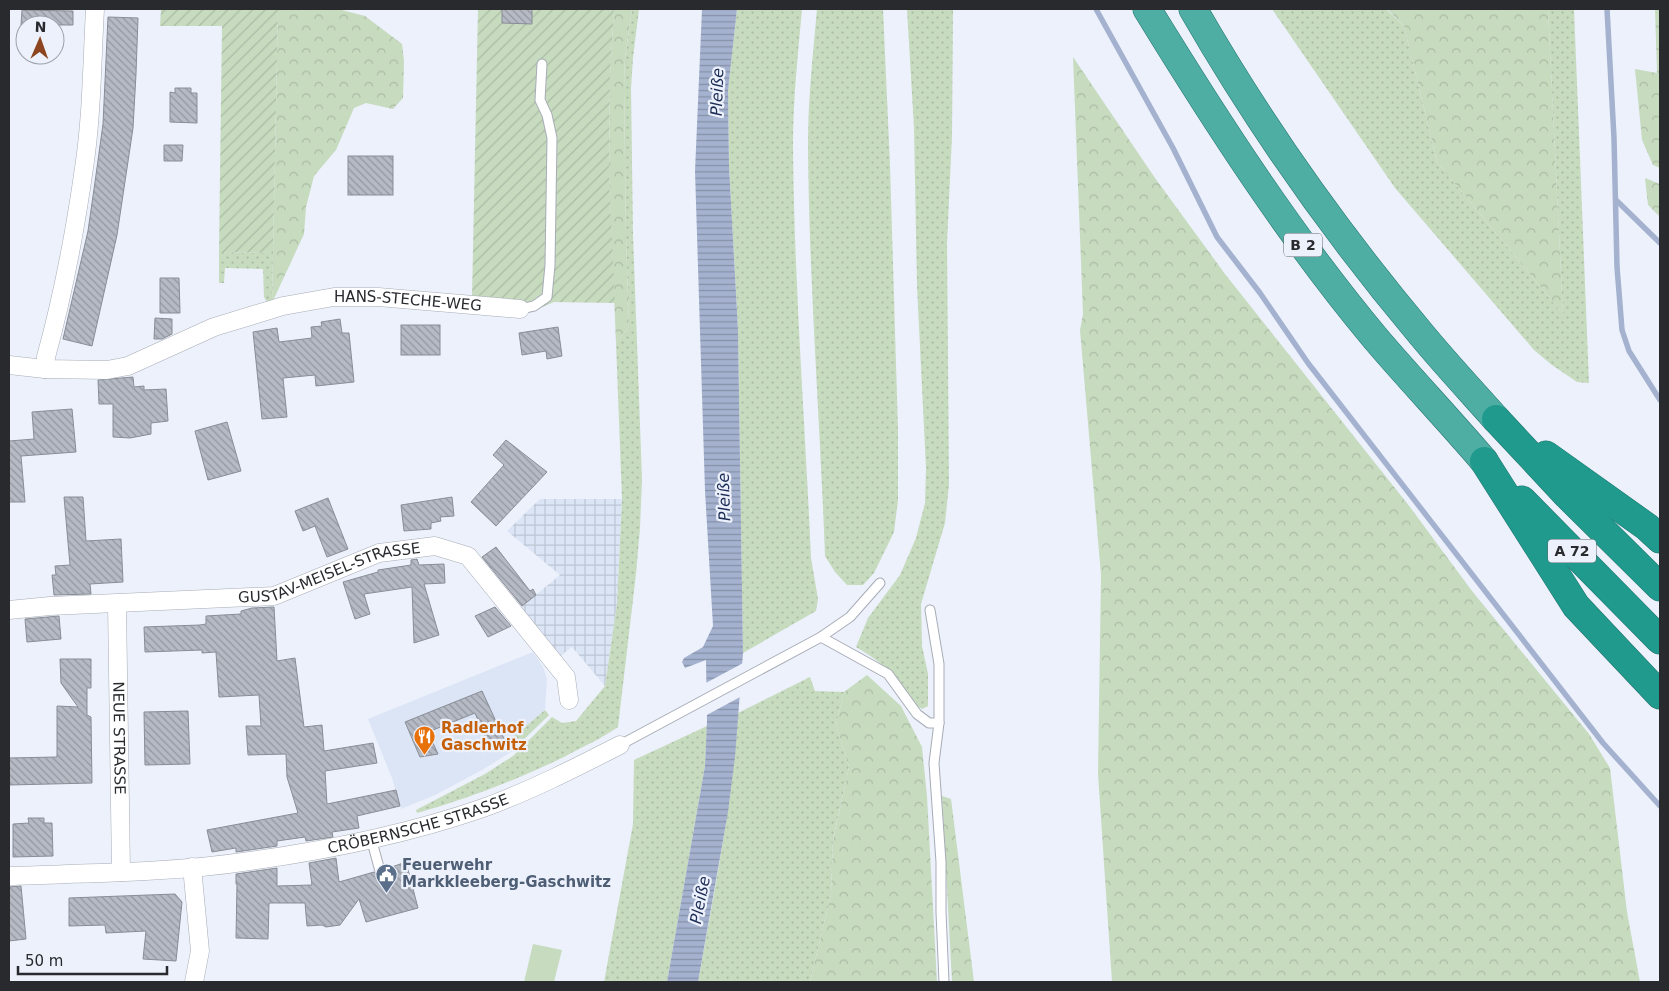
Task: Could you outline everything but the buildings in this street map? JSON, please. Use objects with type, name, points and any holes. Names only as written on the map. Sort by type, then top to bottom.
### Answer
[{"type":"highway","name":"B 2","points":[[1147,9],[1214,117],[1259,184],[1312,256],[1376,338],[1484,461]]},
{"type":"highway","name":"B 2","points":[[1193,9],[1294,169],[1351,246],[1421,334],[1496,419]]},
{"type":"highway","name":"A 72","points":[[1496,419],[1568,495],[1660,587]]},
{"type":"highway","points":[[1496,419],[1647,527],[1660,539]]},
{"type":"highway","name":"A 72","points":[[1484,461],[1660,640]]},
{"type":"highway","points":[[1484,461],[1576,606],[1660,695]]},
{"type":"street","points":[[45,369],[46,357],[64,282],[84,167],[95,9]]},
{"type":"street","name":"HANS-STECHE-WEG","points":[[9,364],[45,369],[90,371],[128,366],[214,327],[283,306],[334,297],[378,297],[520,308]]},
{"type":"street","name":"GUSTAV-MEISEL-STRASSE","points":[[9,610],[50,606],[274,596],[379,553],[435,546],[468,556],[566,677],[569,700]]},
{"type":"street","name":"NEUE STRASSE","points":[[117,604],[121,872]]},
{"type":"street","name":"CRÖBERNSCHE STRASSE","points":[[9,876],[121,872],[250,861],[371,838],[427,826],[483,808],[529,790],[620,746]]},
{"type":"street","points":[[192,867],[200,951],[194,982]]},
{"type":"lane","name":"HANS-STECHE-WEG","points":[[520,308],[534,306],[547,297],[550,265],[552,138],[547,115],[540,100],[542,64]]},
{"type":"lane","name":"CRÖBERNSCHE STRASSE","points":[[620,746],[821,637],[850,617],[880,583]]},
{"type":"lane","points":[[930,610],[939,664],[939,723],[934,763],[941,862],[940,912],[944,982]]},
{"type":"lane","points":[[821,637],[888,674],[917,714],[929,723],[939,723]]},
{"type":"lane","points":[[371,838],[380,870]]},
{"type":"shaded area","points":[[540,499],[622,499],[617,604],[605,686],[572,647],[559,657],[521,607],[560,575],[507,531]]},
{"type":"shaded area","points":[[533,652],[543,667],[547,679],[545,710],[506,743],[511,752],[435,795],[401,809],[392,778],[368,719]]},
{"type":"green space","points":[[161,9],[278,9],[273,253],[219,252],[222,26],[160,26]]},
{"type":"green space","points":[[278,9],[338,9],[365,16],[402,44],[404,61],[403,98],[393,109],[366,103],[354,108],[336,150],[314,176],[306,207],[304,234],[272,303]]},
{"type":"green space","points":[[478,9],[614,9],[610,76],[609,178],[615,303],[554,302],[519,317],[472,298]]},
{"type":"green space","points":[[614,9],[632,9],[625,57],[624,88],[629,327],[616,343],[609,178],[610,76]]},
{"type":"green space","points":[[632,9],[639,9],[631,88],[633,235],[642,479],[636,574],[618,727],[564,757],[528,773],[473,795],[417,813],[416,810],[485,774],[513,756],[552,717],[562,723],[576,721],[605,686],[617,604],[622,499],[616,343],[629,327],[624,88],[625,58]]},
{"type":"green space","points":[[737,9],[802,9],[794,111],[794,197],[811,558],[818,599],[816,611],[743,653],[738,330],[729,166],[728,89]]},
{"type":"green space","points":[[817,9],[883,9],[890,165],[898,430],[898,500],[894,532],[874,573],[863,585],[847,585],[835,572],[825,556],[810,248],[808,145]]},
{"type":"green space","points":[[907,9],[953,9],[952,136],[947,243],[949,484],[945,523],[921,604],[922,646],[928,674],[928,706],[922,709],[918,707],[889,671],[874,658],[856,647],[868,618],[900,575],[916,538],[925,503],[926,468],[917,286],[914,128]]},
{"type":"green space","points":[[1272,9],[1386,9],[1404,26],[1437,162],[1563,314],[1548,9],[1574,9],[1589,383],[1577,382],[1534,350],[1395,188]]},
{"type":"green space","points":[[1387,9],[1548,9],[1563,314],[1437,162],[1404,26]]},
{"type":"green space","points":[[1655,9],[1660,9],[1660,168],[1653,165],[1642,140],[1635,69],[1657,73]]},
{"type":"green space","points":[[1073,57],[1155,178],[1225,274],[1410,507],[1472,591],[1589,734],[1610,768],[1627,912],[1640,982],[1112,982],[1098,774],[1101,575],[1080,330],[1083,314]]},
{"type":"green space","points":[[1645,178],[1660,184],[1660,217],[1648,205]]},
{"type":"green space","points":[[219,252],[273,253],[272,303],[268,304],[264,297],[263,269],[225,268],[224,283],[219,283]]},
{"type":"green space","points":[[867,675],[901,706],[922,747],[927,796],[937,982],[810,982],[831,894],[833,840],[849,767],[836,725],[844,692]]},
{"type":"green space","points":[[810,677],[815,691],[844,692],[836,725],[849,767],[833,839],[831,894],[810,982],[698,982],[727,815],[738,713]]},
{"type":"green space","points":[[545,710],[549,715],[511,752],[506,743]]},
{"type":"green space","points":[[707,726],[705,766],[667,982],[604,982],[633,824],[634,760]]},
{"type":"green space","points":[[942,796],[951,799],[974,982],[952,982]]},
{"type":"green space","points":[[533,944],[562,950],[554,982],[524,982]]},
{"type":"water","name":"Pleiße","points":[[702,9],[737,9],[728,90],[729,166],[738,330],[743,653],[735,757],[728,812],[698,982],[667,982],[705,766],[707,721],[706,660],[685,668],[682,662],[684,658],[703,647],[713,626],[705,491],[695,171]]},
{"type":"pier","points":[[745,662],[742,696],[705,716],[704,684]]},
{"type":"waterway","points":[[1096,9],[1173,148],[1217,237],[1260,293],[1308,363],[1603,743],[1660,806]]},
{"type":"waterway","points":[[1607,9],[1614,138],[1617,267],[1622,330],[1629,351],[1660,400]]},
{"type":"waterway","points":[[1616,200],[1660,243]]},
{"type":"place","name":"Radlerhof Gaschwitz","points":[[425,756]]},
{"type":"place","name":"Feuerwehr Markkleeberg-Gaschwitz","points":[[386,893]]}]
